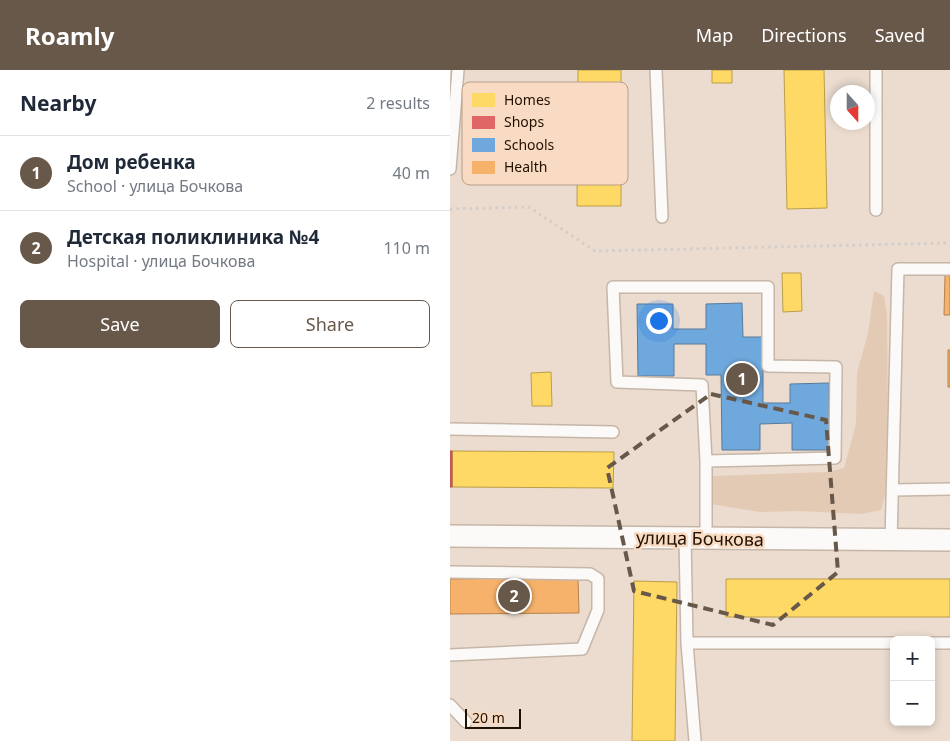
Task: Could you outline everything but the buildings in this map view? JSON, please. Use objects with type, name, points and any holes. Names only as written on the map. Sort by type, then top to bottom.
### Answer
[{"type":"street","name":"улица Бочкова","points":[[450,536],[950,540]]},
{"type":"lane","points":[[450,169],[458,70]]},
{"type":"lane","points":[[656,70],[662,217]]},
{"type":"lane","points":[[876,70],[876,210]]},
{"type":"lane","points":[[890,540],[893,490],[898,269],[950,269]]},
{"type":"lane","points":[[694,741],[687,643],[695,537],[706,461],[702,385],[617,382],[613,287],[768,286],[768,366],[836,367],[835,458],[706,461]]},
{"type":"lane","points":[[450,429],[613,432]]},
{"type":"lane","points":[[893,490],[950,489]]},
{"type":"lane","points":[[450,572],[590,574],[598,579],[598,610],[582,649],[450,655]]},
{"type":"lane","points":[[687,643],[890,643]]},
{"type":"lane","points":[[935,643],[950,643]]},
{"type":"lane","points":[[450,705],[466,722]]},
{"type":"path","points":[[450,209],[529,207],[595,251],[950,243]]},
{"type":"highlighted area","points":[[711,394],[826,420],[838,572],[773,625],[634,591],[607,468]]},
{"type":"shaded area","points":[[874,291],[884,296],[887,315],[888,431],[885,496],[881,510],[861,514],[798,511],[760,512],[711,504],[713,476],[828,472],[844,468],[856,424],[857,373],[868,333]]},
{"type":"place","name":"Дом ребенка","points":[[742,379]]},
{"type":"place","name":"Детская поликлиника №4","points":[[514,596]]}]
